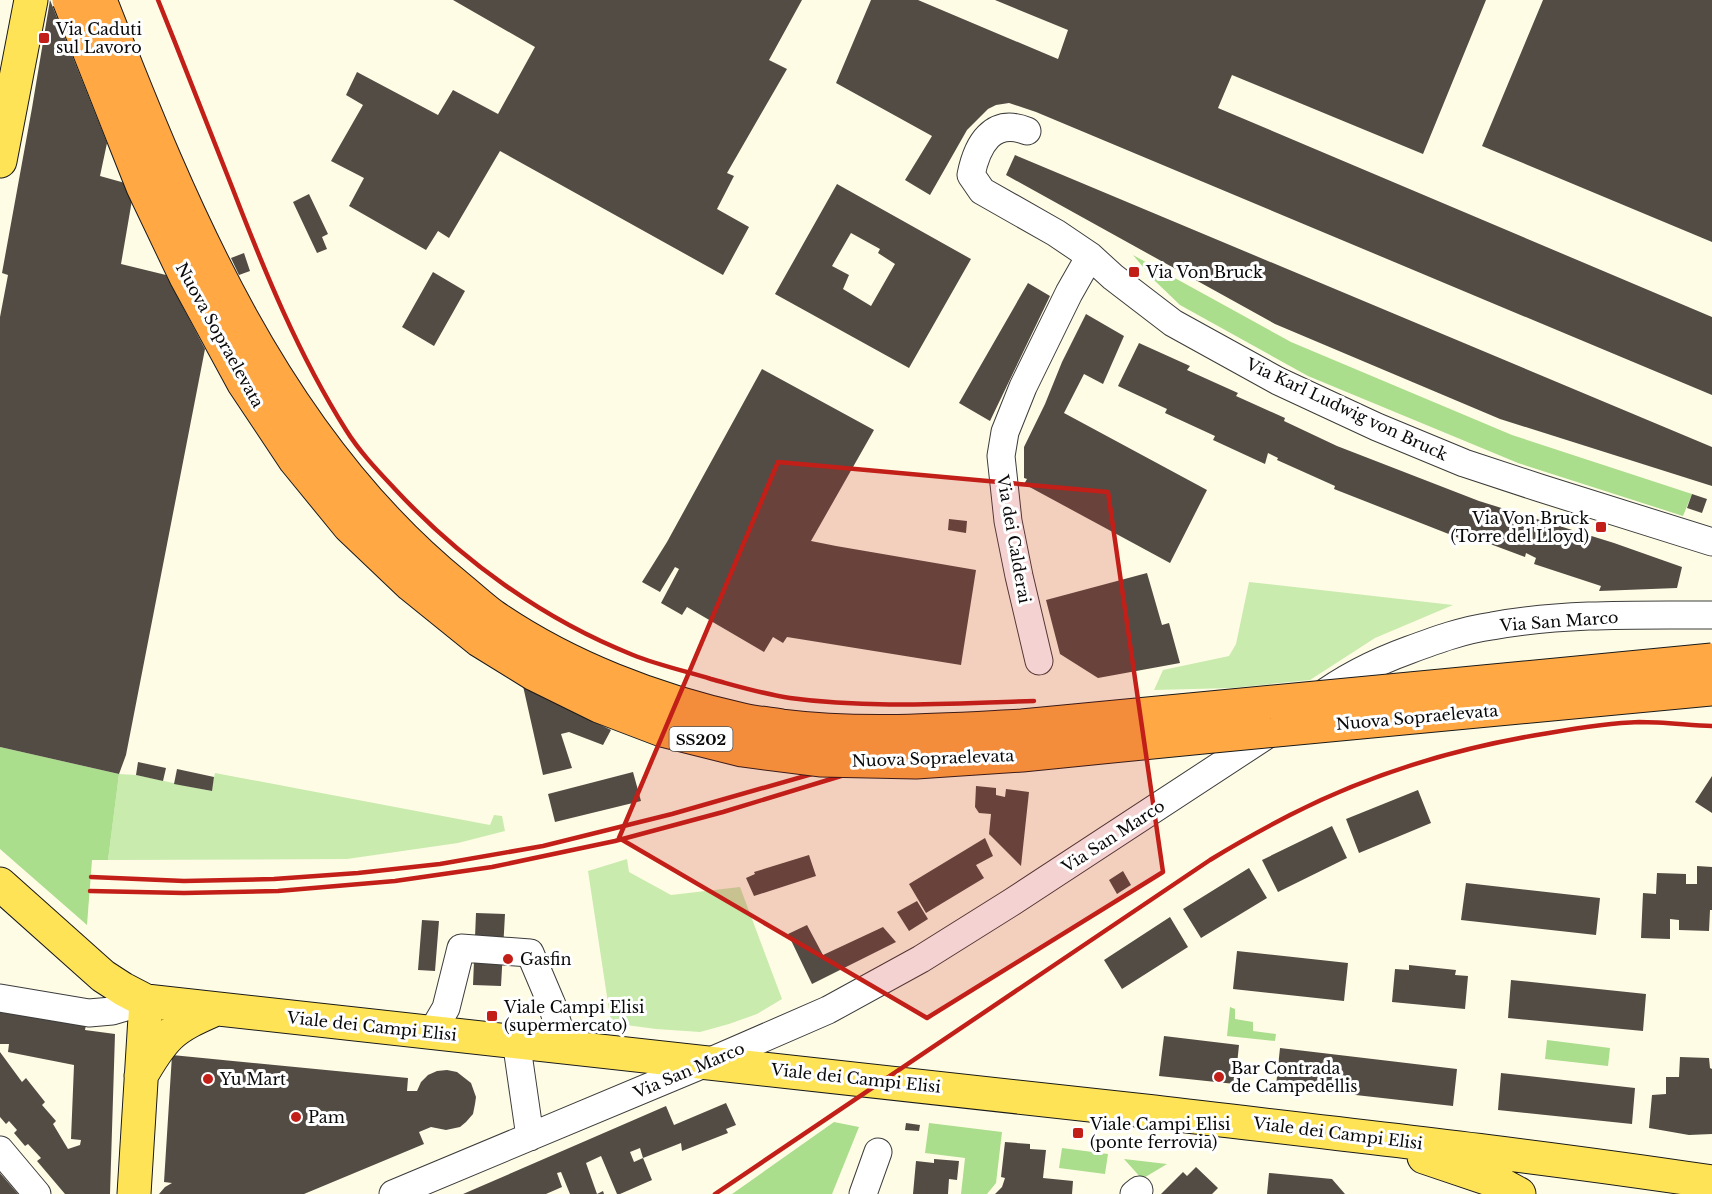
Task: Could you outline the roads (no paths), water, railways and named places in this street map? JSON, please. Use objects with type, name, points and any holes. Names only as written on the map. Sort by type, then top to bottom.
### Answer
[{"type":"highway","name":"Nuova Sopraelevata","points":[[69,0],[143,186],[186,277],[243,382],[296,460],[350,526],[411,585],[479,640],[534,674],[599,706],[662,730],[742,750],[820,760],[916,762],[1112,747],[1712,689]]},
{"type":"highway","name":"Nuova Sopraelevata","points":[[100,0],[169,170],[212,264],[271,369],[318,438],[370,505],[427,562],[493,615],[546,648],[610,680],[671,702],[746,721],[823,731],[915,732],[1022,726],[1712,660]]},
{"type":"main road","points":[[0,161],[31,0]]},
{"type":"main road","points":[[0,884],[103,976],[146,1001],[134,1194]]},
{"type":"main road","name":"Viale dei Campi Elisi","points":[[146,1001],[711,1061],[1315,1130],[1509,1153],[1712,1182]]},
{"type":"main road","points":[[140,1077],[154,1054],[170,1035],[191,1021],[216,1009]]},
{"type":"main road","points":[[1315,1130],[1432,1160],[1495,1181],[1520,1194]]},
{"type":"street","name":"Via Karl Ludwig von Bruck","points":[[1027,131],[1017,127],[998,128],[984,140],[974,158],[970,175],[982,191],[1090,255],[1113,277],[1173,322],[1278,381],[1377,427],[1464,463],[1712,542]]},
{"type":"street","name":"Via dei Calderai","points":[[1039,661],[1008,521],[1001,456],[1005,432],[1023,387],[1090,255]]},
{"type":"street","name":"Via San Marco","points":[[393,1194],[828,1010],[921,959],[1012,902],[1274,730],[1337,683],[1387,658],[1448,636],[1530,620],[1712,615]]},
{"type":"street","points":[[432,1032],[446,1008],[461,948],[530,953],[552,1005],[564,1046]]},
{"type":"street","name":"Viale dei Campi Elisi","points":[[0,998],[89,1013],[112,1011],[146,1001]]},
{"type":"street","points":[[516,1041],[530,1137]]},
{"type":"street","points":[[0,1150],[37,1194]]},
{"type":"street","points":[[863,1194],[878,1152]]},
{"type":"railway","points":[[158,0],[269,280],[312,372],[362,453],[419,514],[475,563],[535,605],[599,640],[652,662],[760,692],[790,698],[851,703],[1034,701]]},
{"type":"railway","points":[[91,877],[184,881],[274,879],[440,864],[543,846],[672,814],[875,756],[1020,722]]},
{"type":"railway","points":[[715,1194],[1210,860],[1320,800],[1416,764],[1516,739],[1582,728],[1639,722],[1712,726]]},
{"type":"railway","points":[[90,891],[184,893],[278,891],[395,881],[492,867],[615,841],[723,812],[841,776],[1013,737]]},
{"type":"place","name":"Via Caduti sul Lavoro","points":[[44,38]]},
{"type":"place","name":"Via Von Bruck","points":[[1134,272]]},
{"type":"place","name":"Via Von Bruck (Torre del Lloyd)","points":[[1601,527]]},
{"type":"place","name":"Gasfin","points":[[508,959]]},
{"type":"place","name":"Viale Campi Elisi (supermercato)","points":[[492,1016]]},
{"type":"place","name":"Bar Contrada de Campedellis","points":[[1219,1077]]},
{"type":"place","name":"Yu Mart","points":[[208,1079]]},
{"type":"place","name":"Pam","points":[[296,1117]]},
{"type":"place","name":"Viale Campi Elisi (ponte ferrovia)","points":[[1078,1133]]}]
